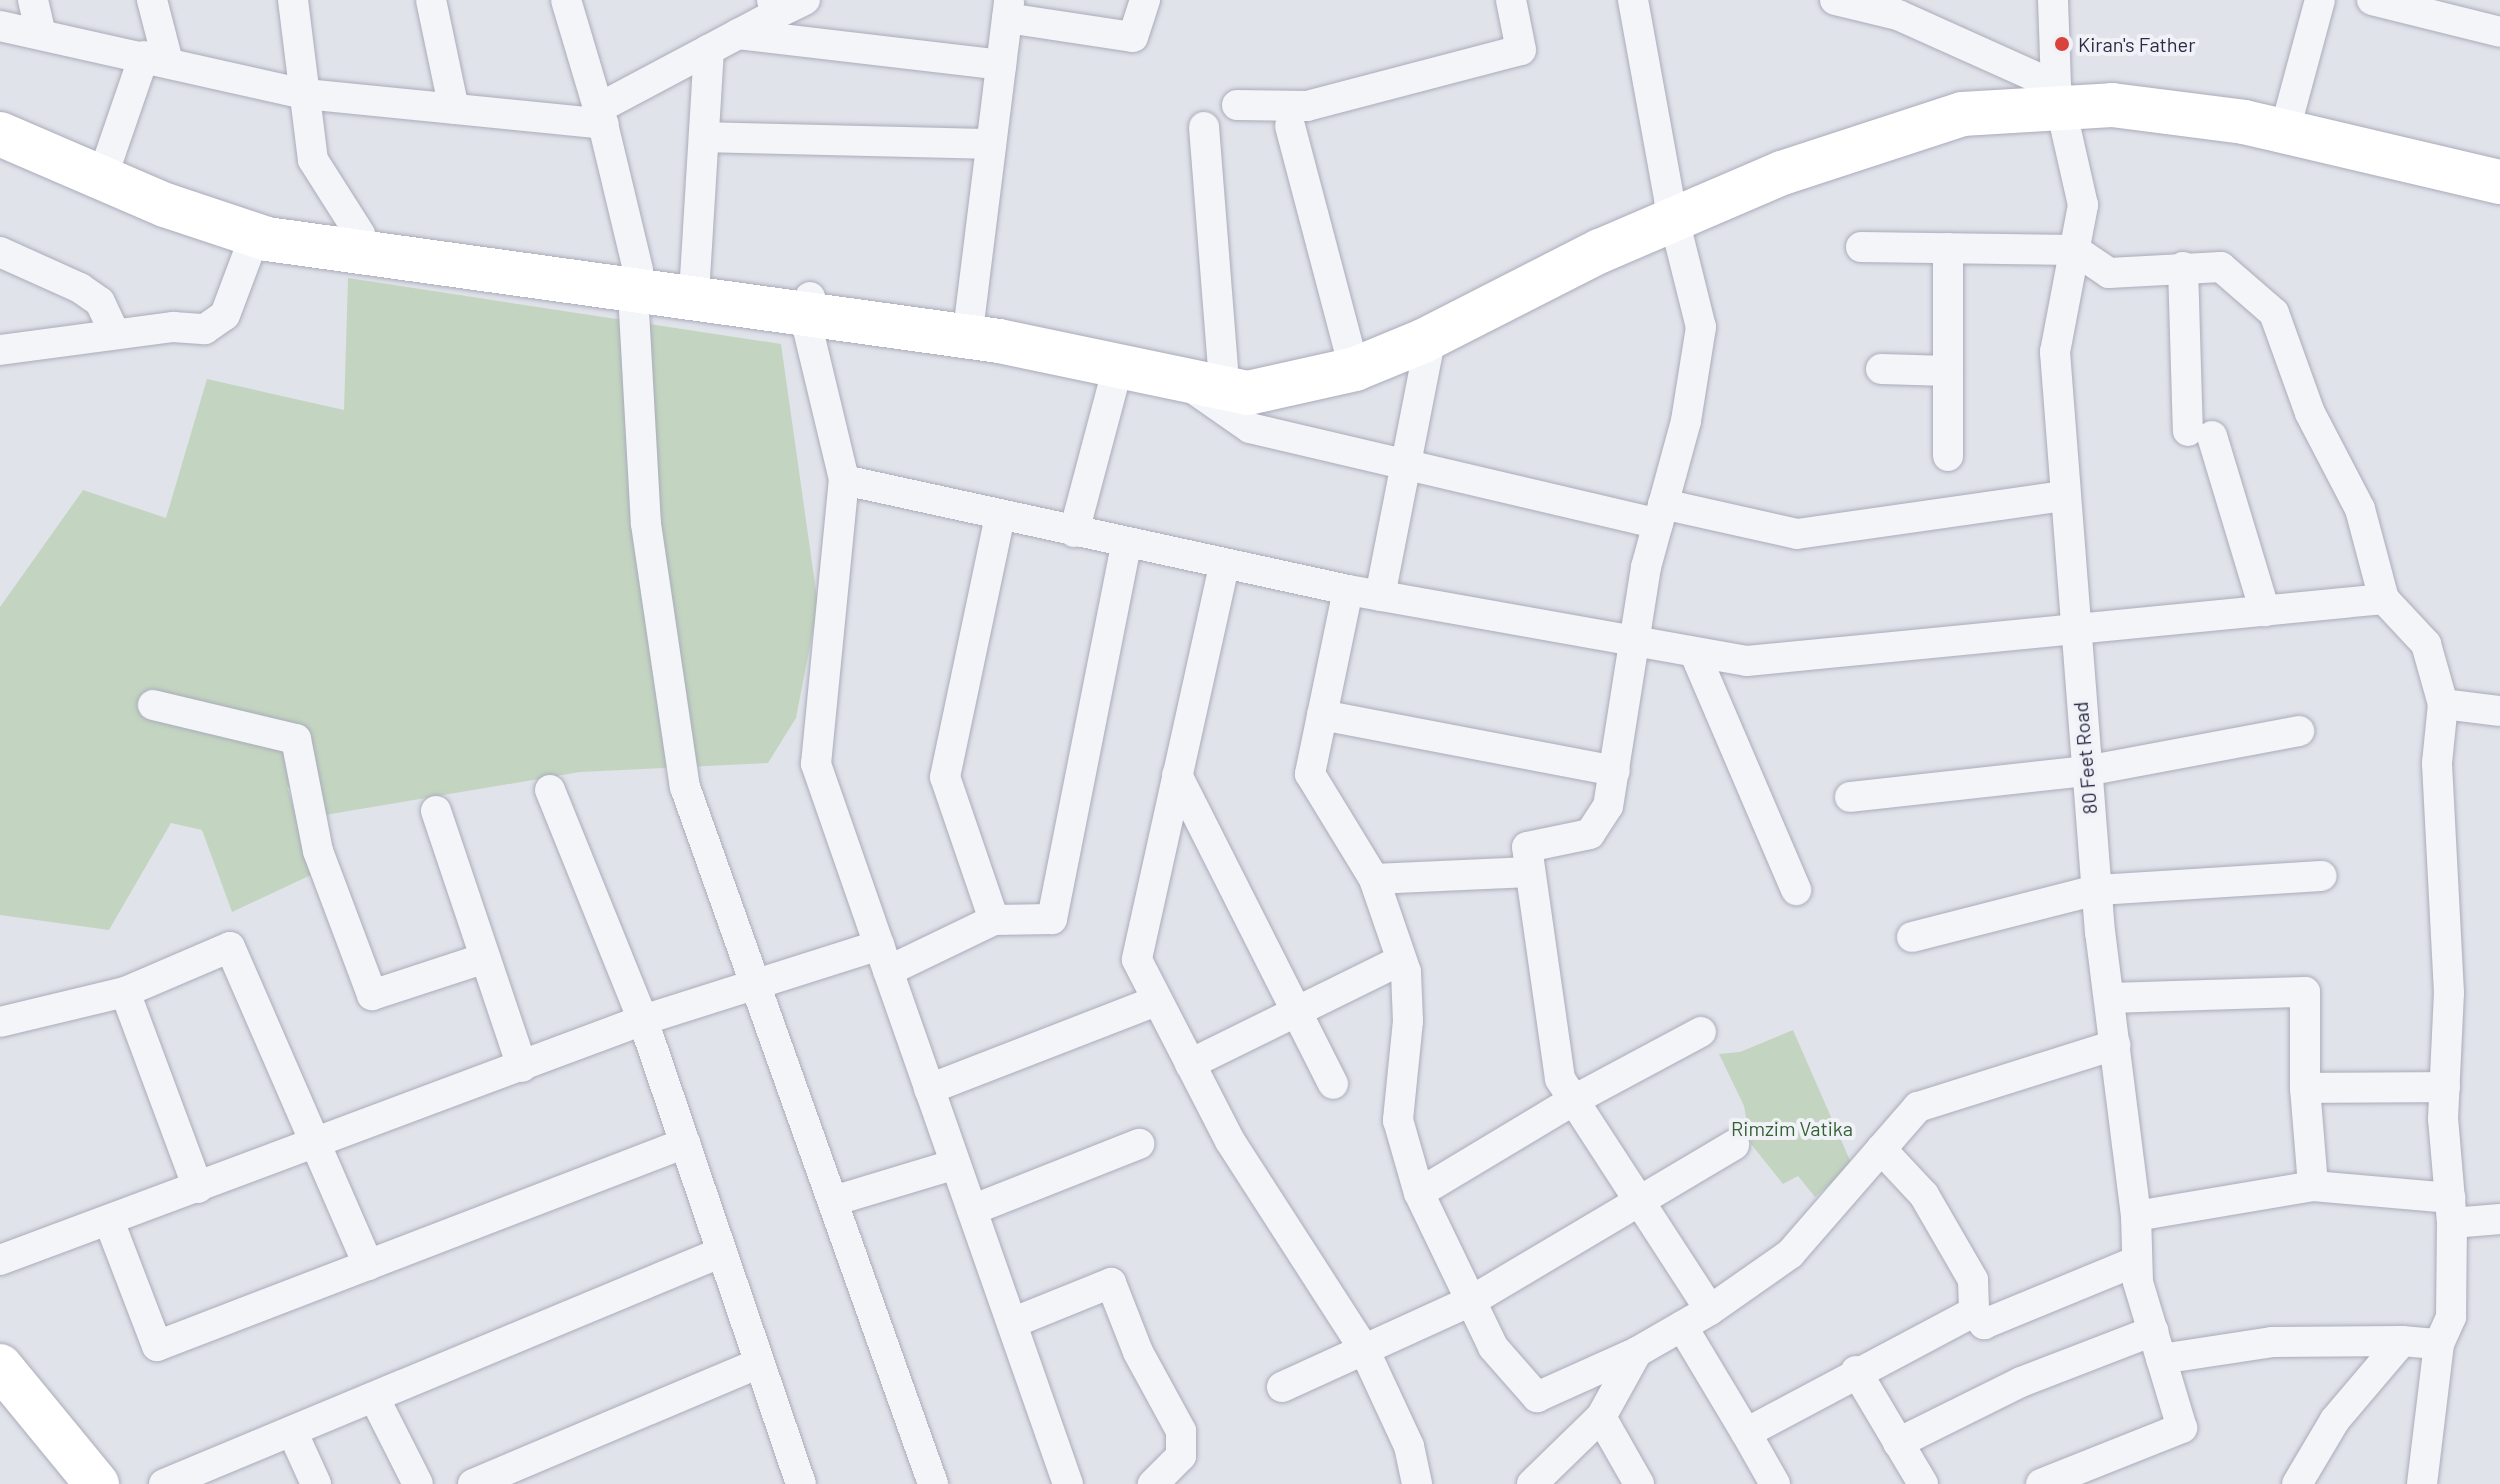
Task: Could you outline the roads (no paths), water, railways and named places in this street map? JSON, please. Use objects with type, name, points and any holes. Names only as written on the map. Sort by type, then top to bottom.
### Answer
[{"type":"highway","points":[[0,112],[106,168],[255,235],[808,305],[970,315],[1247,372],[1349,349],[1672,209],[1962,114],[2114,84],[2290,111],[2500,160]]},
{"type":"highway","points":[[2058,96],[2244,122],[2500,182]]},
{"type":"highway","points":[[0,134],[273,218],[635,282],[695,278],[808,305],[1248,393],[1355,369],[1431,337],[1672,209]]},
{"type":"highway","points":[[0,1366],[97,1484]]},
{"type":"street","points":[[33,0],[41,34]]},
{"type":"street","points":[[106,168],[156,59],[152,0]]},
{"type":"street","points":[[293,0],[313,160],[360,234]]},
{"type":"street","points":[[431,0],[454,109]]},
{"type":"street","points":[[566,0],[601,116],[635,282],[646,524],[685,787],[933,1484]]},
{"type":"street","points":[[970,315],[1008,9],[1133,37],[1145,0]]},
{"type":"street","points":[[1237,105],[1307,106],[1521,50],[1511,0]]},
{"type":"street","points":[[1633,0],[1672,209],[1701,327],[1686,421],[1661,514],[1635,645],[1608,806],[1590,834],[1527,847],[1560,1079],[1710,1310]]},
{"type":"street","points":[[1835,0],[1898,15],[2058,96]]},
{"type":"street","name":"80 Feet Road","points":[[2041,1484],[2182,1428],[2157,1345],[2137,1261],[2136,1216],[2109,998],[2086,771],[2055,352],[2083,205],[2058,96],[2053,0]]},
{"type":"street","points":[[2290,111],[2320,0]]},
{"type":"street","points":[[2372,0],[2500,32]]},
{"type":"street","points":[[0,26],[305,94],[454,109],[601,116],[785,4]]},
{"type":"street","points":[[738,34],[1001,65]]},
{"type":"street","points":[[695,278],[709,49]]},
{"type":"street","points":[[1290,126],[1349,349]]},
{"type":"street","points":[[1204,127],[1223,367]]},
{"type":"street","points":[[704,137],[991,144]]},
{"type":"street","points":[[0,350],[115,334],[205,329],[225,315],[255,235]]},
{"type":"street","points":[[1861,247],[2075,250],[2109,273],[2221,267],[2274,313],[2310,413],[2360,509],[2384,599],[2426,644],[2443,704],[2437,763],[2449,993],[2445,1087],[2451,1210],[2451,1317],[2439,1344],[2418,1478]]},
{"type":"street","points":[[1948,248],[1948,456]]},
{"type":"street","points":[[0,252],[100,302],[115,334]]},
{"type":"street","points":[[2183,267],[2200,434],[2265,611]]},
{"type":"street","points":[[808,305],[844,480],[816,764],[1068,1484]]},
{"type":"street","points":[[1380,596],[1431,337]]},
{"type":"street","points":[[1074,532],[1118,367]]},
{"type":"street","points":[[1881,369],[1948,371]]},
{"type":"street","points":[[1183,381],[1250,428],[1407,465],[1661,514],[1797,534],[2064,496]]},
{"type":"street","points":[[844,480],[1224,566],[1635,645],[1747,661],[2384,599]]},
{"type":"street","points":[[994,920],[945,777],[1000,516]]},
{"type":"street","points":[[0,1260],[316,1145],[643,1020],[756,984],[884,958],[994,920],[1052,919],[1126,544]]},
{"type":"street","points":[[1224,566],[1137,960],[1230,1141],[1363,1347],[1409,1446],[1417,1484]]},
{"type":"street","points":[[1348,590],[1310,774],[1374,879],[1401,960],[1408,1021],[1398,1120],[1419,1193],[1493,1347],[1537,1397],[1637,1352],[1710,1310],[1790,1254],[1918,1107],[2115,1045]]},
{"type":"street","points":[[1695,654],[1796,890]]},
{"type":"street","points":[[2443,704],[2500,711]]},
{"type":"street","points":[[153,705],[296,739],[318,851],[372,995],[485,958]]},
{"type":"street","points":[[1322,715],[1615,771]]},
{"type":"street","points":[[1850,797],[2086,771],[2299,731]]},
{"type":"street","points":[[1177,775],[1333,1084]]},
{"type":"street","points":[[550,790],[643,1020],[760,1363],[796,1482]]},
{"type":"street","points":[[436,811],[522,1067]]},
{"type":"street","points":[[1374,879],[1530,872]]},
{"type":"street","points":[[1912,937],[2097,890],[2322,876]]},
{"type":"street","points":[[0,1022],[125,992],[230,947],[368,1265]]},
{"type":"street","points":[[1190,1064],[1401,960]]},
{"type":"street","points":[[125,992],[198,1188]]},
{"type":"street","points":[[2109,998],[2305,992],[2305,1088],[2313,1186]]},
{"type":"street","points":[[929,1089],[1156,1001]]},
{"type":"street","points":[[1419,1193],[1574,1100],[1701,1032]]},
{"type":"street","points":[[2305,1088],[2445,1087]]},
{"type":"street","points":[[109,1221],[157,1346],[685,1143]]},
{"type":"street","points":[[972,1210],[1139,1144]]},
{"type":"street","points":[[1282,1387],[1363,1347],[1471,1301],[1734,1145]]},
{"type":"street","points":[[1881,1149],[1924,1195],[1973,1280],[1974,1312],[1984,1324],[2137,1261]]},
{"type":"street","points":[[833,1201],[956,1164]]},
{"type":"street","points":[[2136,1216],[2313,1186],[2500,1219]]},
{"type":"street","points":[[164,1484],[722,1252]]},
{"type":"street","points":[[1011,1321],[1113,1277]]},
{"type":"street","points":[[1011,1321],[1111,1283],[1138,1352],[1181,1431],[1181,1456],[1153,1484]]},
{"type":"street","points":[[1746,1433],[1856,1371],[1974,1312]]},
{"type":"street","points":[[1682,1326],[1775,1484]]},
{"type":"street","points":[[1898,1443],[2021,1382],[2157,1345],[2402,1341],[2439,1344]]},
{"type":"street","points":[[2297,1484],[2335,1420],[2402,1341]]},
{"type":"street","points":[[1532,1484],[1601,1417],[1637,1352]]},
{"type":"street","points":[[473,1484],[760,1363]]},
{"type":"street","points":[[1856,1371],[1923,1484]]},
{"type":"street","points":[[374,1397],[418,1484]]},
{"type":"street","points":[[1601,1417],[1639,1484]]},
{"type":"street","points":[[292,1431],[316,1484]]},
{"type":"place","name":"Kiran's Father","points":[[2062,44]]},
{"type":"park label","name":"Rimzim Vatika","points":[[1792,1128]]}]
